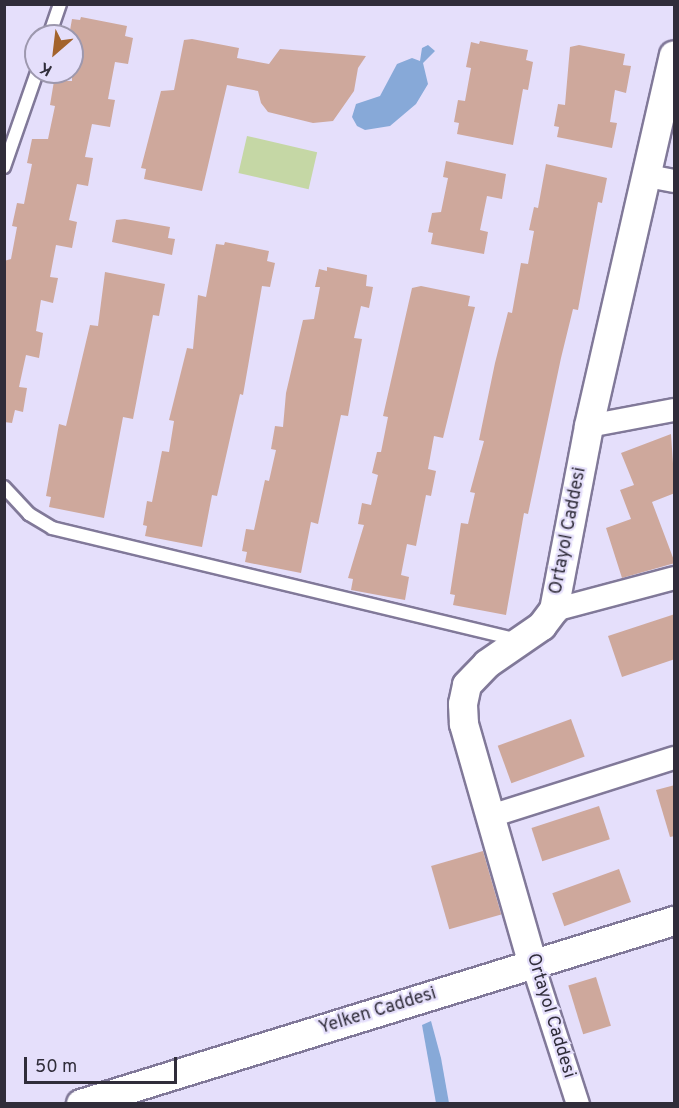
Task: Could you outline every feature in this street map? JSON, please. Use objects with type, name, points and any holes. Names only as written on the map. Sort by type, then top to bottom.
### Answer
[{"type":"street","name":"Ortayol Caddesi","points":[[578,1104],[533,965],[464,724],[463,705],[467,685],[487,664],[523,641],[554,610],[589,426],[661,178],[675,56]]},
{"type":"street","points":[[589,426],[675,410]]},
{"type":"street","points":[[554,610],[675,578]]},
{"type":"street","points":[[491,816],[675,758]]},
{"type":"street","name":"Yelken Caddesi","points":[[81,1104],[675,921]]},
{"type":"lane","points":[[53,24],[60,4]]},
{"type":"lane","points":[[4,167],[33,84]]},
{"type":"lane","points":[[4,486],[30,514],[52,528],[523,641]]},
{"type":"green space","points":[[247,136],[317,152],[309,189],[238,173]]},
{"type":"water","points":[[428,45],[435,51],[423,63],[428,84],[416,104],[390,126],[365,130],[357,126],[352,117],[356,104],[380,96],[397,64],[412,58],[420,61],[422,48]]},
{"type":"water","points":[[431,1021],[441,1058],[449,1103],[436,1103],[422,1025]]},
{"type":"building","points":[[81,17],[127,26],[125,36],[133,38],[128,64],[115,62],[108,99],[115,100],[110,127],[92,124],[85,157],[93,158],[88,186],[77,184],[69,220],[77,222],[72,248],[56,245],[50,277],[58,278],[53,303],[41,300],[36,331],[43,333],[39,358],[26,355],[19,387],[27,388],[23,412],[15,410],[12,423],[4,422],[4,261],[11,259],[17,227],[12,226],[17,203],[24,204],[32,164],[27,163],[32,139],[48,139],[55,106],[50,105],[54,84],[84,84],[84,24],[71,24],[72,19],[80,20]]},
{"type":"building","points":[[192,39],[239,48],[237,58],[269,64],[280,49],[366,56],[358,68],[354,91],[333,121],[313,123],[268,112],[261,103],[258,91],[227,85],[202,191],[144,179],[146,169],[141,168],[161,91],[174,90],[184,40]]},
{"type":"building","points":[[480,41],[528,50],[526,60],[533,62],[528,90],[523,89],[513,145],[457,134],[459,123],[454,122],[458,100],[465,101],[471,68],[466,67],[471,42],[479,44]]},
{"type":"building","points":[[579,45],[625,54],[623,65],[631,66],[626,93],[615,90],[610,122],[617,123],[612,148],[557,137],[559,127],[554,126],[558,104],[565,105],[570,47]]},
{"type":"building","points":[[446,161],[506,174],[502,199],[487,196],[480,230],[488,232],[484,254],[431,244],[433,233],[428,232],[432,213],[441,212],[448,178],[443,177]]},
{"type":"building","points":[[546,164],[607,178],[602,203],[598,202],[578,310],[573,309],[561,358],[528,514],[524,513],[506,615],[453,605],[455,595],[450,594],[461,523],[468,524],[475,493],[470,492],[484,441],[479,440],[495,363],[508,312],[512,313],[521,263],[528,264],[534,231],[529,230],[534,207],[538,208]]},
{"type":"building","points":[[125,219],[170,227],[168,238],[175,239],[172,255],[112,242],[116,220]]},
{"type":"building","points":[[225,242],[269,251],[267,261],[275,263],[270,287],[262,286],[243,395],[240,394],[217,496],[212,495],[202,547],[145,536],[147,526],[143,525],[147,501],[152,502],[162,451],[169,452],[174,421],[169,420],[187,348],[193,349],[198,295],[206,297],[216,244],[224,245]]},
{"type":"building","points":[[327,267],[367,275],[366,286],[373,287],[369,308],[361,306],[354,338],[362,339],[348,416],[341,415],[318,524],[311,522],[301,573],[245,562],[247,552],[242,551],[246,529],[254,530],[265,480],[269,481],[276,450],[271,449],[275,426],[283,427],[286,393],[303,320],[314,319],[320,287],[315,287],[319,269],[327,271]]},
{"type":"building","points":[[105,272],[165,284],[159,316],[153,315],[133,419],[123,417],[104,518],[49,507],[51,497],[46,496],[59,424],[66,426],[90,325],[98,326]]},
{"type":"building","points":[[421,286],[470,296],[468,306],[475,307],[443,438],[434,436],[428,469],[436,471],[431,496],[426,495],[416,546],[407,544],[401,575],[409,577],[405,600],[351,590],[353,579],[348,578],[364,525],[358,524],[362,503],[371,505],[378,475],[372,473],[377,452],[381,452],[388,417],[383,416],[412,288]]},
{"type":"building","points":[[671,434],[675,493],[652,502],[675,563],[622,578],[606,528],[631,519],[620,490],[634,485],[621,453]]},
{"type":"building","points":[[675,614],[675,659],[622,677],[608,636]]},
{"type":"building","points":[[571,719],[585,757],[511,783],[498,746]]},
{"type":"building","points":[[675,785],[675,836],[670,837],[656,790]]},
{"type":"building","points":[[599,806],[610,839],[542,861],[531,828]]},
{"type":"building","points":[[483,851],[501,914],[449,929],[431,866]]},
{"type":"building","points":[[619,869],[631,902],[564,926],[552,893]]},
{"type":"building","points":[[596,977],[611,1026],[583,1034],[568,985]]}]
